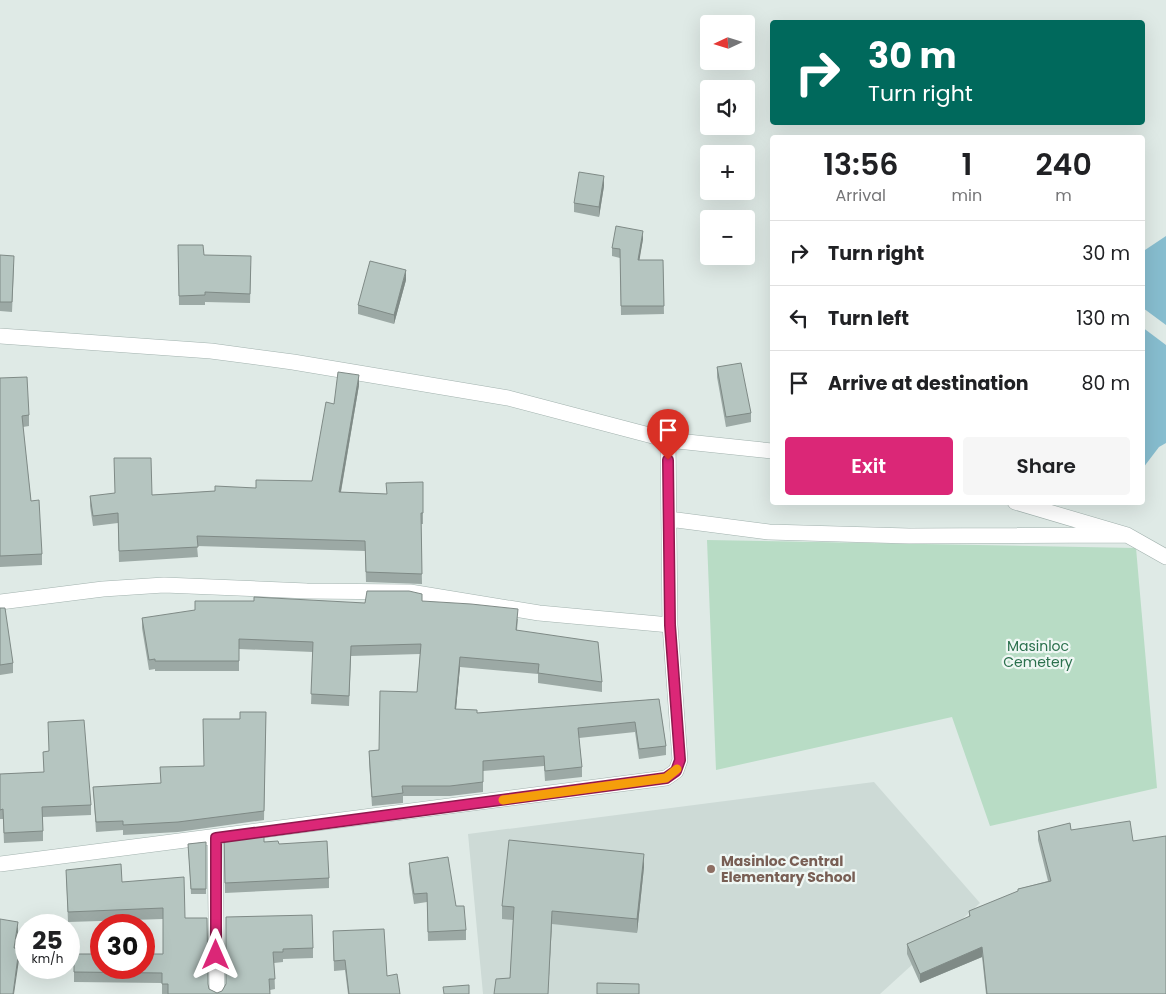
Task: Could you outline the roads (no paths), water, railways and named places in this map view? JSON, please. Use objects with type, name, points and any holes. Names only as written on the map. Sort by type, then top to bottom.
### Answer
[{"type":"street","points":[[0,336],[211,351],[360,372],[508,398],[668,440],[770,451]]},
{"type":"street","points":[[0,864],[216,838],[666,778],[676,771],[680,760],[670,625],[668,440]]},
{"type":"street","points":[[1025,505],[1127,535],[1166,557]]},
{"type":"street","points":[[669,519],[769,532],[908,536],[1127,535]]},
{"type":"street","points":[[0,602],[103,588],[164,585],[307,591],[410,592],[539,613],[670,625]]},
{"type":"street","points":[[216,838],[217,994]]},
{"type":"water","points":[[1166,236],[1166,325],[1145,309],[1145,250]]},
{"type":"water","points":[[1145,329],[1166,345],[1166,443],[1159,447],[1145,465]]},
{"type":"place","name":"Masinloc Central Elementary School","points":[[711,869]]},
{"type":"park label","name":"Masinloc Cemetery","points":[[1038,654]]}]
